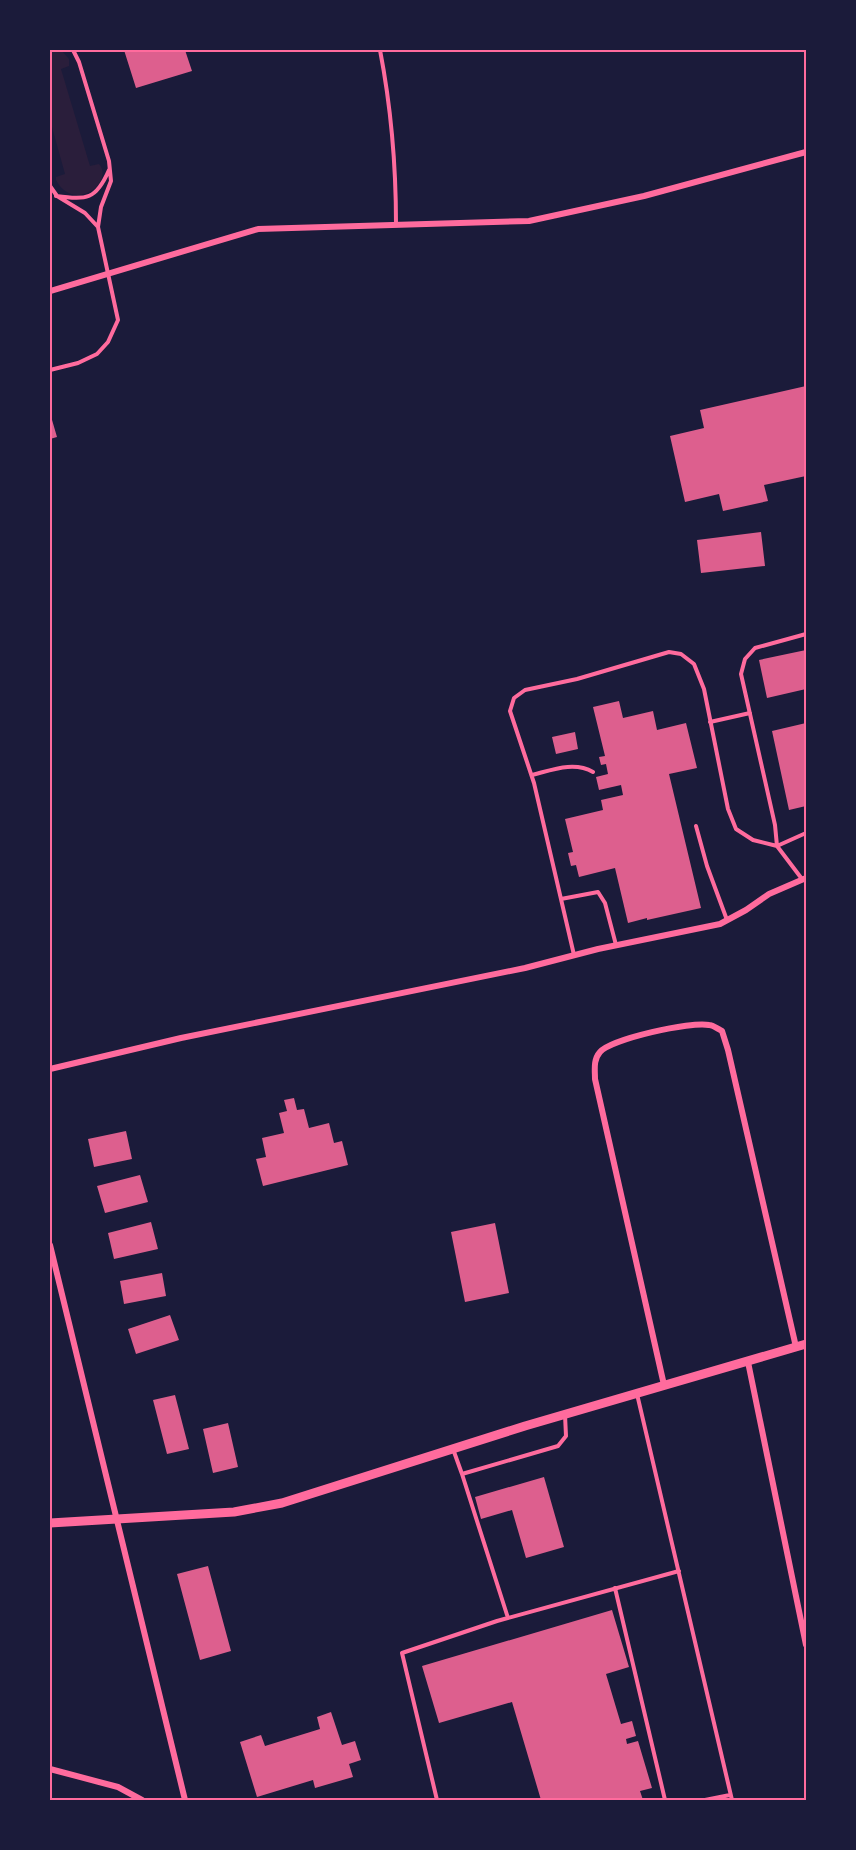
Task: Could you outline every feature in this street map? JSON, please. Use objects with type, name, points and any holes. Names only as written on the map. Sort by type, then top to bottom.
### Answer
[{"type":"street","points":[[50,291],[258,229],[529,222],[644,196],[807,152]]},
{"type":"street","points":[[50,1069],[202,1034],[525,968],[615,945],[720,924],[769,894],[804,878]]},
{"type":"street","points":[[664,1385],[595,1079],[595,1061],[600,1052],[611,1045],[680,1026],[710,1025],[722,1031],[796,1347]]},
{"type":"street","points":[[50,1245],[185,1800]]},
{"type":"street","points":[[50,1523],[234,1512],[282,1503],[564,1414],[807,1344]]},
{"type":"street","points":[[748,1362],[807,1645]]},
{"type":"street","points":[[50,1769],[117,1787],[142,1800]]},
{"type":"lane","points":[[50,370],[78,363],[96,354],[108,342],[118,320],[98,227],[101,207],[111,181],[110,168],[79,62],[73,50]]},
{"type":"lane","points":[[380,50],[396,187],[396,225]]},
{"type":"lane","points":[[56,196],[75,199],[94,195],[101,187],[110,168]]},
{"type":"lane","points":[[50,186],[56,196],[85,213],[98,227]]},
{"type":"lane","points":[[804,878],[777,846],[775,825],[741,674],[745,659],[755,648],[807,634]]},
{"type":"lane","points":[[574,955],[532,775],[510,711],[514,698],[525,690],[577,679],[669,652],[681,654],[694,664],[704,688],[728,809],[736,829],[753,840],[777,846],[807,833]]},
{"type":"lane","points":[[710,723],[750,713]]},
{"type":"lane","points":[[532,775],[571,766],[584,766],[593,772]]},
{"type":"lane","points":[[696,826],[707,866],[727,920]]},
{"type":"lane","points":[[561,899],[598,892],[605,903],[615,945]]},
{"type":"lane","points":[[637,1393],[732,1800]]},
{"type":"lane","points":[[462,1474],[558,1446],[566,1436],[564,1414]]},
{"type":"lane","points":[[453,1449],[508,1618]]},
{"type":"lane","points":[[437,1800],[402,1653],[508,1618],[679,1571]]},
{"type":"lane","points":[[615,1588],[665,1800]]},
{"type":"lane","points":[[705,1800],[730,1795]]},
{"type":"shaded area","points":[[50,50],[61,50],[69,59],[69,66],[61,69],[90,166],[99,164],[102,171],[102,179],[97,186],[82,195],[64,190],[56,180],[56,177],[65,174],[50,120]]},
{"type":"building","points":[[124,50],[185,50],[192,71],[136,88]]},
{"type":"building","points":[[806,386],[806,476],[764,485],[768,501],[723,511],[719,494],[685,502],[670,436],[704,428],[700,410]]},
{"type":"building","points":[[50,413],[57,437],[50,439]]},
{"type":"building","points":[[761,532],[765,566],[701,573],[697,540]]},
{"type":"building","points":[[806,650],[806,689],[767,698],[759,660]]},
{"type":"building","points":[[619,701],[623,718],[653,711],[657,730],[686,723],[697,768],[669,774],[701,908],[628,923],[615,868],[579,877],[576,865],[571,866],[568,853],[573,852],[565,819],[603,810],[601,800],[623,795],[621,785],[599,790],[596,777],[608,774],[606,764],[601,765],[599,757],[605,756],[593,707]]},
{"type":"building","points":[[806,723],[806,806],[789,810],[772,731]]},
{"type":"building","points":[[575,732],[578,749],[556,754],[552,737]]},
{"type":"building","points":[[294,1098],[297,1110],[304,1109],[309,1128],[329,1123],[334,1143],[342,1141],[348,1165],[263,1186],[256,1159],[266,1157],[262,1138],[284,1133],[279,1113],[287,1111],[284,1100]]},
{"type":"building","points":[[126,1131],[132,1159],[94,1167],[88,1139]]},
{"type":"building","points":[[140,1175],[148,1202],[105,1213],[97,1186]]},
{"type":"building","points":[[151,1222],[158,1249],[114,1259],[108,1233]]},
{"type":"building","points":[[495,1223],[509,1293],[465,1302],[451,1232]]},
{"type":"building","points":[[162,1273],[166,1296],[124,1304],[120,1281]]},
{"type":"building","points":[[170,1315],[179,1340],[136,1354],[128,1329]]},
{"type":"building","points":[[175,1395],[189,1449],[167,1454],[153,1400]]},
{"type":"building","points":[[228,1423],[238,1467],[213,1473],[203,1429]]},
{"type":"building","points":[[544,1477],[564,1547],[526,1558],[512,1510],[481,1519],[475,1497]]},
{"type":"building","points":[[208,1566],[231,1651],[200,1660],[177,1574]]},
{"type":"building","points":[[612,1610],[629,1667],[606,1674],[621,1724],[632,1721],[636,1736],[626,1739],[627,1744],[638,1741],[652,1788],[640,1791],[643,1800],[541,1800],[512,1702],[439,1723],[422,1666]]},
{"type":"building","points":[[331,1712],[342,1745],[355,1741],[361,1760],[349,1764],[353,1777],[315,1788],[313,1780],[257,1797],[240,1742],[261,1735],[265,1746],[320,1729],[317,1717]]}]
